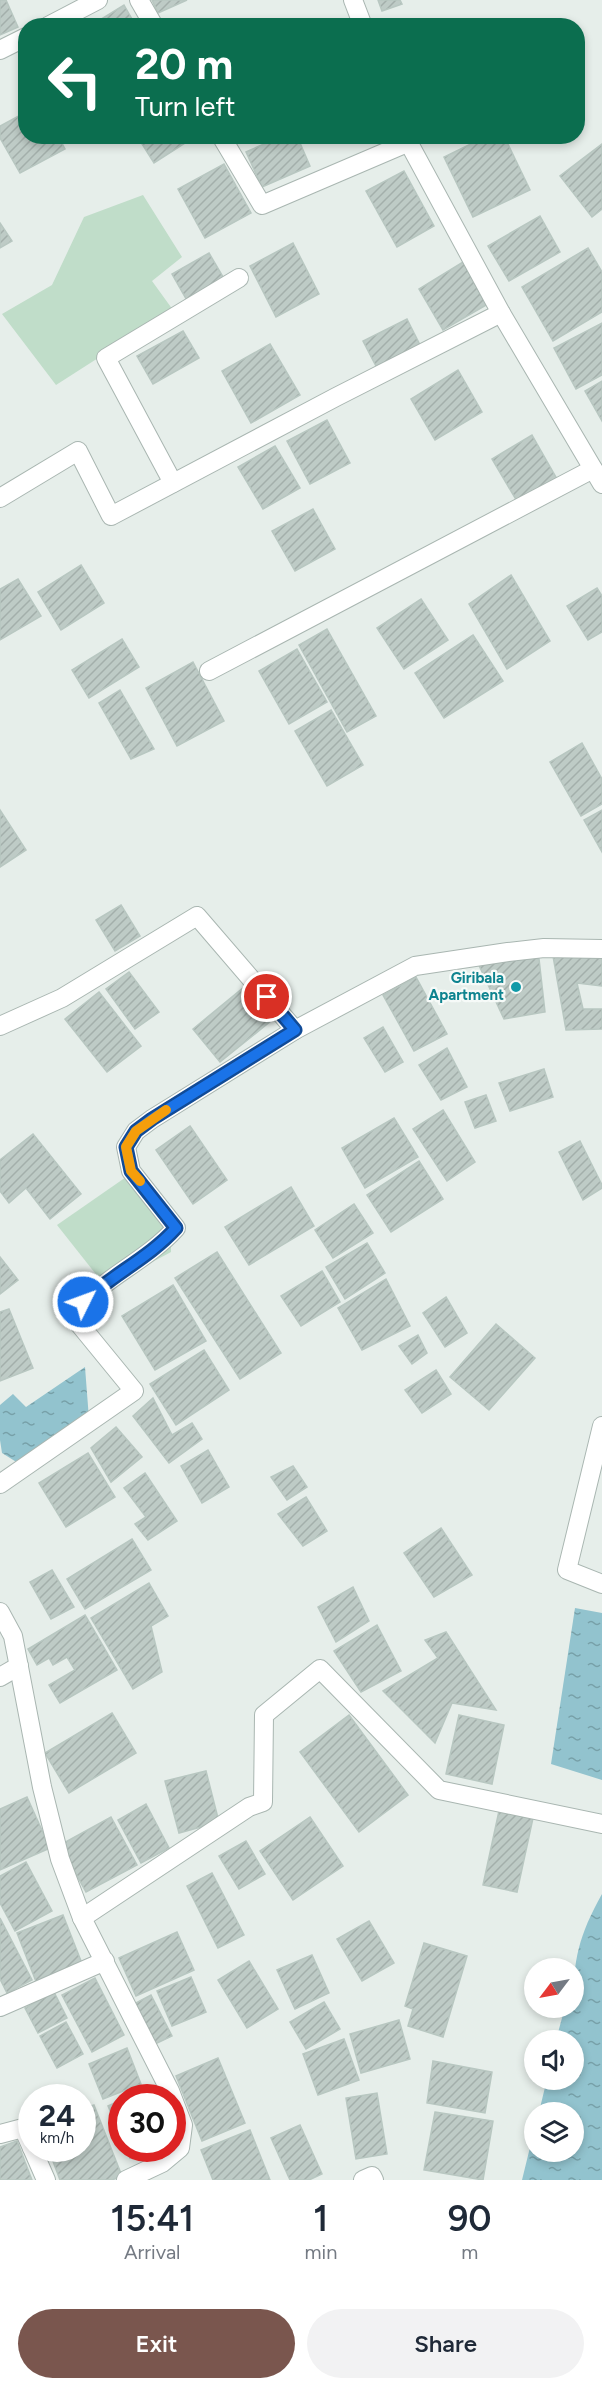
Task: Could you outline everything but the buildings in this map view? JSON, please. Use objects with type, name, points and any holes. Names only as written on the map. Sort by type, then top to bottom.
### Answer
[{"type":"street","points":[[63,18],[98,0]]},
{"type":"street","points":[[139,0],[149,18]]},
{"type":"street","points":[[353,0],[360,18]]},
{"type":"street","points":[[0,50],[18,41]]},
{"type":"street","points":[[226,144],[262,205],[397,144]]},
{"type":"street","points":[[209,671],[598,477],[501,313],[408,144]]},
{"type":"street","points":[[173,483],[106,358],[239,278]]},
{"type":"street","points":[[0,498],[78,451],[111,516],[501,313]]},
{"type":"street","points":[[0,1026],[62,998],[197,916],[295,1030]]},
{"type":"street","points":[[0,1484],[134,1391],[80,1325],[83,1302],[102,1284],[160,1245],[176,1228],[131,1171],[126,1147],[136,1131],[295,1030],[415,966],[544,948],[602,949]]},
{"type":"street","points":[[602,1426],[567,1570],[602,1584]]},
{"type":"street","points":[[0,1612],[13,1636],[42,1787],[60,1859],[82,1918],[170,2091],[183,2125],[180,2148],[162,2163],[126,2180]]},
{"type":"street","points":[[0,1677],[19,1666]]},
{"type":"street","points":[[82,1918],[249,1807],[263,1802],[264,1715],[320,1669],[439,1790],[602,1824]]},
{"type":"street","points":[[0,2007],[105,1962]]},
{"type":"street","points":[[0,2134],[18,2129]]},
{"type":"street","points":[[38,2162],[46,2180]]},
{"type":"street","points":[[363,2180],[372,2176],[374,2180]]},
{"type":"green space","points":[[143,195],[182,257],[152,281],[173,310],[56,385],[2,314],[52,285],[84,217]]},
{"type":"green space","points":[[129,1175],[171,1227],[171,1252],[106,1287],[57,1225]]},
{"type":"water","points":[[85,1367],[89,1419],[18,1463],[2,1453],[0,1405],[13,1394],[26,1407]]},
{"type":"water","points":[[575,1608],[602,1613],[602,1780],[551,1764]]},
{"type":"water","points":[[602,1894],[602,2180],[522,2180],[526,2162],[584,2162],[584,2102],[541,2102],[544,2090],[584,2090],[584,2030],[559,2030],[562,2018],[584,2018],[584,1958],[577,1958],[588,1922]]},
{"type":"slow traffic","points":[[140,1181],[131,1171],[126,1147],[136,1131],[166,1110]]},
{"type":"place","name":"Giribala Apartment","points":[[516,987]]},
{"type":"route","points":[[83,1302],[102,1284],[160,1245],[176,1228],[131,1171],[126,1147],[136,1131],[152,1119],[295,1030],[267,997]]}]
